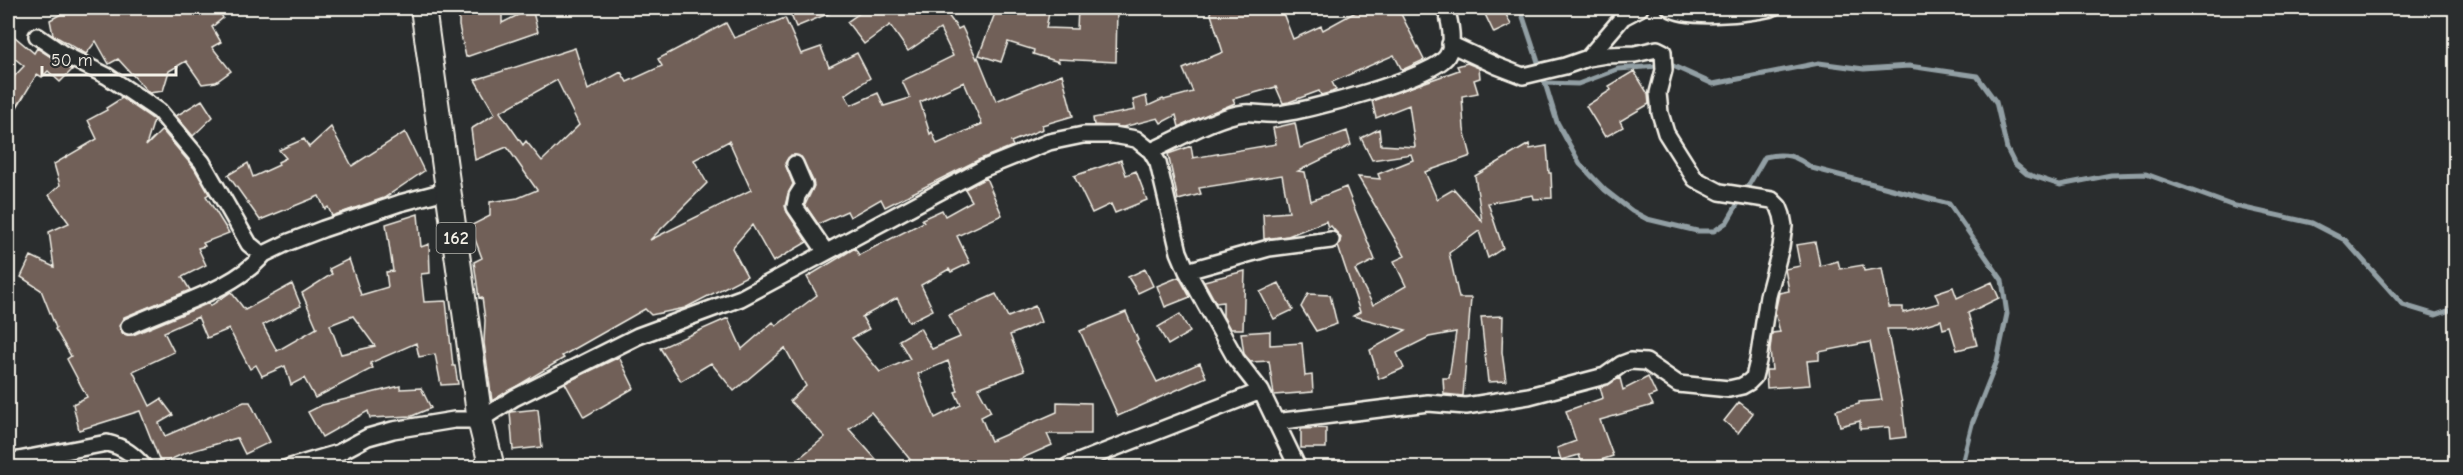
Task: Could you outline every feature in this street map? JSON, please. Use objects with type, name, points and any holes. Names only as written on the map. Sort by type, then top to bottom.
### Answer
[{"type":"main road","name":"162","points":[[423,8],[480,420],[492,468]]},
{"type":"street","points":[[1151,151],[1230,117],[1244,113],[1275,114],[1317,106],[1432,69],[1449,54],[1451,28],[1446,8]]},
{"type":"street","points":[[1588,58],[1623,17],[1640,8]]},
{"type":"street","points":[[1670,8],[1688,13],[1719,15],[1773,8]]},
{"type":"street","points":[[36,36],[63,54],[107,76],[159,111],[202,162],[249,244],[264,254]]},
{"type":"street","points":[[1275,422],[1428,403],[1466,406],[1529,396],[1605,376],[1630,361],[1646,362],[1678,384],[1729,389],[1742,386],[1754,376],[1768,296],[1781,247],[1784,226],[1782,214],[1772,200],[1720,192],[1695,178],[1666,133],[1659,113],[1658,93],[1664,70],[1663,52],[1657,49],[1635,54],[1588,58],[1523,76],[1450,44]]},
{"type":"street","points":[[287,468],[339,460],[368,437],[393,430],[454,420],[480,420],[514,398],[628,341],[741,298],[982,169],[1049,142],[1083,135],[1113,135],[1136,139],[1151,151],[1158,163],[1179,252],[1187,271],[1236,358],[1261,392],[1298,468]]},
{"type":"street","points":[[795,164],[804,184],[797,196],[795,207],[825,251]]},
{"type":"street","points":[[129,326],[231,281],[252,268],[264,254],[288,242],[400,203],[449,190]]},
{"type":"street","points":[[1187,271],[1269,248],[1330,240]]},
{"type":"street","points":[[1068,466],[1261,392]]},
{"type":"street","points":[[8,462],[107,443],[120,446],[145,468]]},
{"type":"building","points":[[72,8],[110,8],[113,14],[124,8],[218,8],[223,18],[212,27],[221,42],[212,47],[231,71],[216,82],[202,84],[186,61],[169,71],[163,91],[149,93],[118,59],[109,64],[96,41],[86,54],[53,35],[50,20]]},
{"type":"building","points":[[459,8],[502,8],[502,23],[532,8],[538,32],[466,57],[459,26]]},
{"type":"building","points":[[788,8],[842,8],[796,27]]},
{"type":"building","points":[[867,8],[943,8],[958,29],[962,27],[977,59],[978,57],[996,101],[1062,74],[1073,116],[1042,125],[1043,129],[1011,142],[1013,146],[978,160],[885,207],[881,199],[850,217],[847,211],[818,224],[805,205],[814,186],[813,181],[801,157],[791,155],[785,163],[793,184],[785,206],[807,242],[773,262],[752,225],[732,248],[747,276],[685,308],[651,315],[645,309],[562,356],[564,358],[492,401],[484,343],[485,320],[474,262],[482,258],[470,226],[490,216],[490,202],[518,198],[537,190],[507,147],[475,160],[471,129],[495,114],[475,80],[575,48],[588,90],[621,72],[627,82],[662,66],[658,59],[726,23],[734,38],[785,18],[801,54],[821,47],[829,67],[857,53],[870,78],[845,95],[851,105],[878,93],[884,106],[910,98],[902,81],[953,56],[940,29],[908,51],[890,25],[864,44],[847,22]],"holes":[[[557,80],[579,125],[542,161],[526,141],[523,145],[500,112]],[[964,82],[982,124],[937,144],[932,132],[930,134],[920,102]],[[729,141],[751,190],[650,240],[707,183],[694,160]]]},
{"type":"building","points":[[997,8],[1050,8],[1046,28],[1077,29],[1078,8],[1117,8],[1116,62],[1058,59],[1059,62],[1033,54],[1034,50],[1008,42],[1001,62],[979,55]]},
{"type":"building","points":[[1209,8],[1281,8],[1293,39],[1321,26],[1323,30],[1361,9],[1401,14],[1424,60],[1402,70],[1394,55],[1332,82],[1336,90],[1332,92],[1321,95],[1319,91],[1289,102],[1283,103],[1276,87],[1233,99],[1235,103],[1179,127],[1176,115],[1161,123],[1158,118],[1123,127],[1094,125],[1093,118],[1135,110],[1133,100],[1146,96],[1148,106],[1163,99],[1193,92],[1183,69],[1223,52]]},
{"type":"building","points":[[1482,8],[1503,8],[1511,25],[1494,33]]},
{"type":"building","points":[[8,31],[34,53],[37,48],[72,70],[60,82],[48,71],[42,77],[37,74],[8,122],[8,83],[24,66],[8,53]]},
{"type":"building","points":[[1467,63],[1479,68],[1480,78],[1474,80],[1478,93],[1462,96],[1464,129],[1471,156],[1425,172],[1437,199],[1454,189],[1482,221],[1475,176],[1529,144],[1530,149],[1547,146],[1552,198],[1534,199],[1533,195],[1488,203],[1503,248],[1488,258],[1479,231],[1449,253],[1459,298],[1471,298],[1463,396],[1444,394],[1443,378],[1449,378],[1456,332],[1429,337],[1397,353],[1404,368],[1379,379],[1370,350],[1406,330],[1353,316],[1360,312],[1338,246],[1341,238],[1331,226],[1328,228],[1326,221],[1288,236],[1264,239],[1263,214],[1289,212],[1282,175],[1199,188],[1201,194],[1178,200],[1168,154],[1191,146],[1193,158],[1276,144],[1273,128],[1295,123],[1300,148],[1347,131],[1351,145],[1298,171],[1305,172],[1311,201],[1346,187],[1375,260],[1355,270],[1373,305],[1406,286],[1394,261],[1405,256],[1358,177],[1380,179],[1378,174],[1413,160],[1411,154],[1372,160],[1361,138],[1379,129],[1381,145],[1415,147],[1409,105],[1376,118],[1372,101],[1459,70],[1457,66]]},
{"type":"building","points":[[1634,71],[1648,94],[1649,104],[1620,121],[1623,127],[1605,137],[1586,106],[1611,90],[1609,86]]},
{"type":"building","points":[[122,98],[154,120],[146,146],[162,130],[194,168],[209,194],[206,196],[229,233],[203,243],[205,246],[198,248],[206,265],[182,277],[190,290],[124,317],[119,326],[123,334],[133,335],[209,303],[210,306],[231,292],[245,310],[292,284],[301,306],[263,325],[277,351],[317,328],[302,293],[332,274],[329,269],[349,259],[361,295],[388,287],[386,272],[393,271],[386,224],[418,214],[421,247],[429,244],[430,273],[421,274],[424,302],[446,301],[453,366],[455,366],[458,384],[441,385],[435,354],[419,357],[416,343],[370,363],[373,368],[315,398],[304,378],[291,385],[285,366],[262,376],[256,365],[250,369],[229,329],[207,338],[198,317],[164,332],[174,352],[133,371],[150,406],[161,399],[173,415],[159,423],[165,436],[244,402],[250,402],[270,442],[245,454],[237,438],[185,453],[161,464],[140,411],[79,430],[73,404],[87,397],[67,359],[71,356],[55,329],[41,290],[21,277],[31,256],[54,267],[49,232],[69,223],[49,195],[60,185],[54,164],[97,139],[88,120],[107,110],[106,108]],"holes":[[[353,316],[375,346],[341,354],[330,325]]]},
{"type":"building","points":[[202,100],[213,117],[193,136],[176,116]]},
{"type":"building","points":[[331,127],[352,166],[405,132],[424,171],[384,198],[332,216],[328,207],[325,209],[319,196],[260,220],[228,175],[248,163],[253,177],[279,165],[278,162],[286,158],[279,150],[304,139],[309,147]]},
{"type":"building","points":[[1121,160],[1126,175],[1136,171],[1147,200],[1115,213],[1111,204],[1092,213],[1074,176]]},
{"type":"building","points":[[986,178],[1002,215],[957,236],[970,263],[951,272],[949,269],[921,285],[933,310],[909,322],[897,298],[862,317],[869,329],[852,338],[880,372],[910,359],[899,340],[920,328],[932,349],[960,337],[949,315],[996,294],[1008,317],[1035,306],[1041,322],[1010,335],[1024,371],[978,388],[991,412],[981,417],[991,441],[1057,412],[1057,402],[1091,403],[1091,434],[1047,434],[1052,445],[1000,468],[917,468],[871,412],[849,429],[884,468],[787,468],[825,437],[790,401],[806,386],[785,348],[734,391],[711,363],[681,381],[660,348],[728,318],[742,349],[773,322],[776,326],[817,295],[807,277],[855,248],[859,255],[924,222],[922,219],[942,210],[945,216],[972,201],[965,189]],"holes":[[[948,361],[958,391],[955,392],[961,405],[935,418],[918,374]]]},
{"type":"building","points":[[1815,242],[1820,266],[1838,261],[1840,269],[1863,265],[1864,271],[1882,268],[1889,307],[1903,307],[1903,313],[1939,303],[1935,293],[1953,287],[1957,298],[1992,282],[1999,298],[1968,313],[1977,345],[1957,350],[1950,327],[1943,329],[1941,320],[1912,329],[1887,329],[1902,403],[1906,437],[1890,439],[1889,427],[1860,429],[1860,421],[1840,426],[1836,410],[1859,404],[1859,402],[1882,400],[1870,342],[1819,352],[1819,360],[1807,361],[1810,385],[1767,388],[1766,370],[1772,370],[1770,350],[1772,333],[1780,332],[1775,312],[1779,293],[1789,291],[1785,269],[1800,266],[1796,245]]},
{"type":"building","points":[[1145,269],[1153,286],[1138,293],[1128,277]]},
{"type":"building","points":[[1245,271],[1243,329],[1230,329],[1223,316],[1223,302],[1216,303],[1204,281]]},
{"type":"building","points":[[1179,277],[1190,297],[1165,307],[1157,286]]},
{"type":"building","points":[[1279,283],[1293,310],[1274,319],[1260,292]]},
{"type":"building","points":[[1308,294],[1330,295],[1337,324],[1316,331],[1301,307]]},
{"type":"building","points":[[1126,312],[1138,340],[1136,341],[1157,382],[1200,363],[1206,377],[1118,416],[1080,331]]},
{"type":"building","points":[[1180,314],[1190,332],[1168,345],[1158,327]]},
{"type":"building","points":[[1503,316],[1502,352],[1506,381],[1488,382],[1481,317]]},
{"type":"building","points":[[1270,331],[1270,345],[1302,343],[1305,376],[1312,375],[1313,392],[1274,395],[1269,361],[1251,362],[1244,354],[1241,333]]},
{"type":"building","points":[[619,357],[634,388],[584,417],[565,383]]},
{"type":"building","points":[[1648,377],[1656,394],[1649,397],[1653,405],[1600,420],[1613,456],[1583,466],[1579,455],[1561,460],[1557,448],[1576,441],[1566,411],[1603,398],[1600,387],[1620,378],[1623,390]]},
{"type":"building","points":[[400,386],[400,389],[421,388],[431,408],[412,416],[370,418],[368,411],[322,437],[308,412],[322,405]]},
{"type":"building","points":[[1739,402],[1753,413],[1738,433],[1724,421]]},
{"type":"building","points":[[538,409],[542,447],[513,450],[510,412]]},
{"type":"building","points":[[1326,428],[1326,448],[1301,448],[1301,429]]},
{"type":"waterway","points":[[1520,8],[1545,83],[1578,84],[1618,69],[1671,65],[1713,84],[1819,63],[1864,69],[1909,66],[1977,76],[1996,102],[2007,149],[2014,163],[2027,174],[2060,185],[2111,175],[2146,174],[2231,205],[2312,223],[2345,240],[2403,305],[2436,315],[2456,308]]},
{"type":"waterway","points":[[1545,83],[1557,122],[1580,164],[1605,190],[1632,211],[1647,219],[1697,231],[1714,231],[1727,222],[1765,157],[1779,155],[1795,158],[1812,168],[1949,204],[2002,280],[2007,314],[1997,361],[1972,424],[1961,468]]}]
